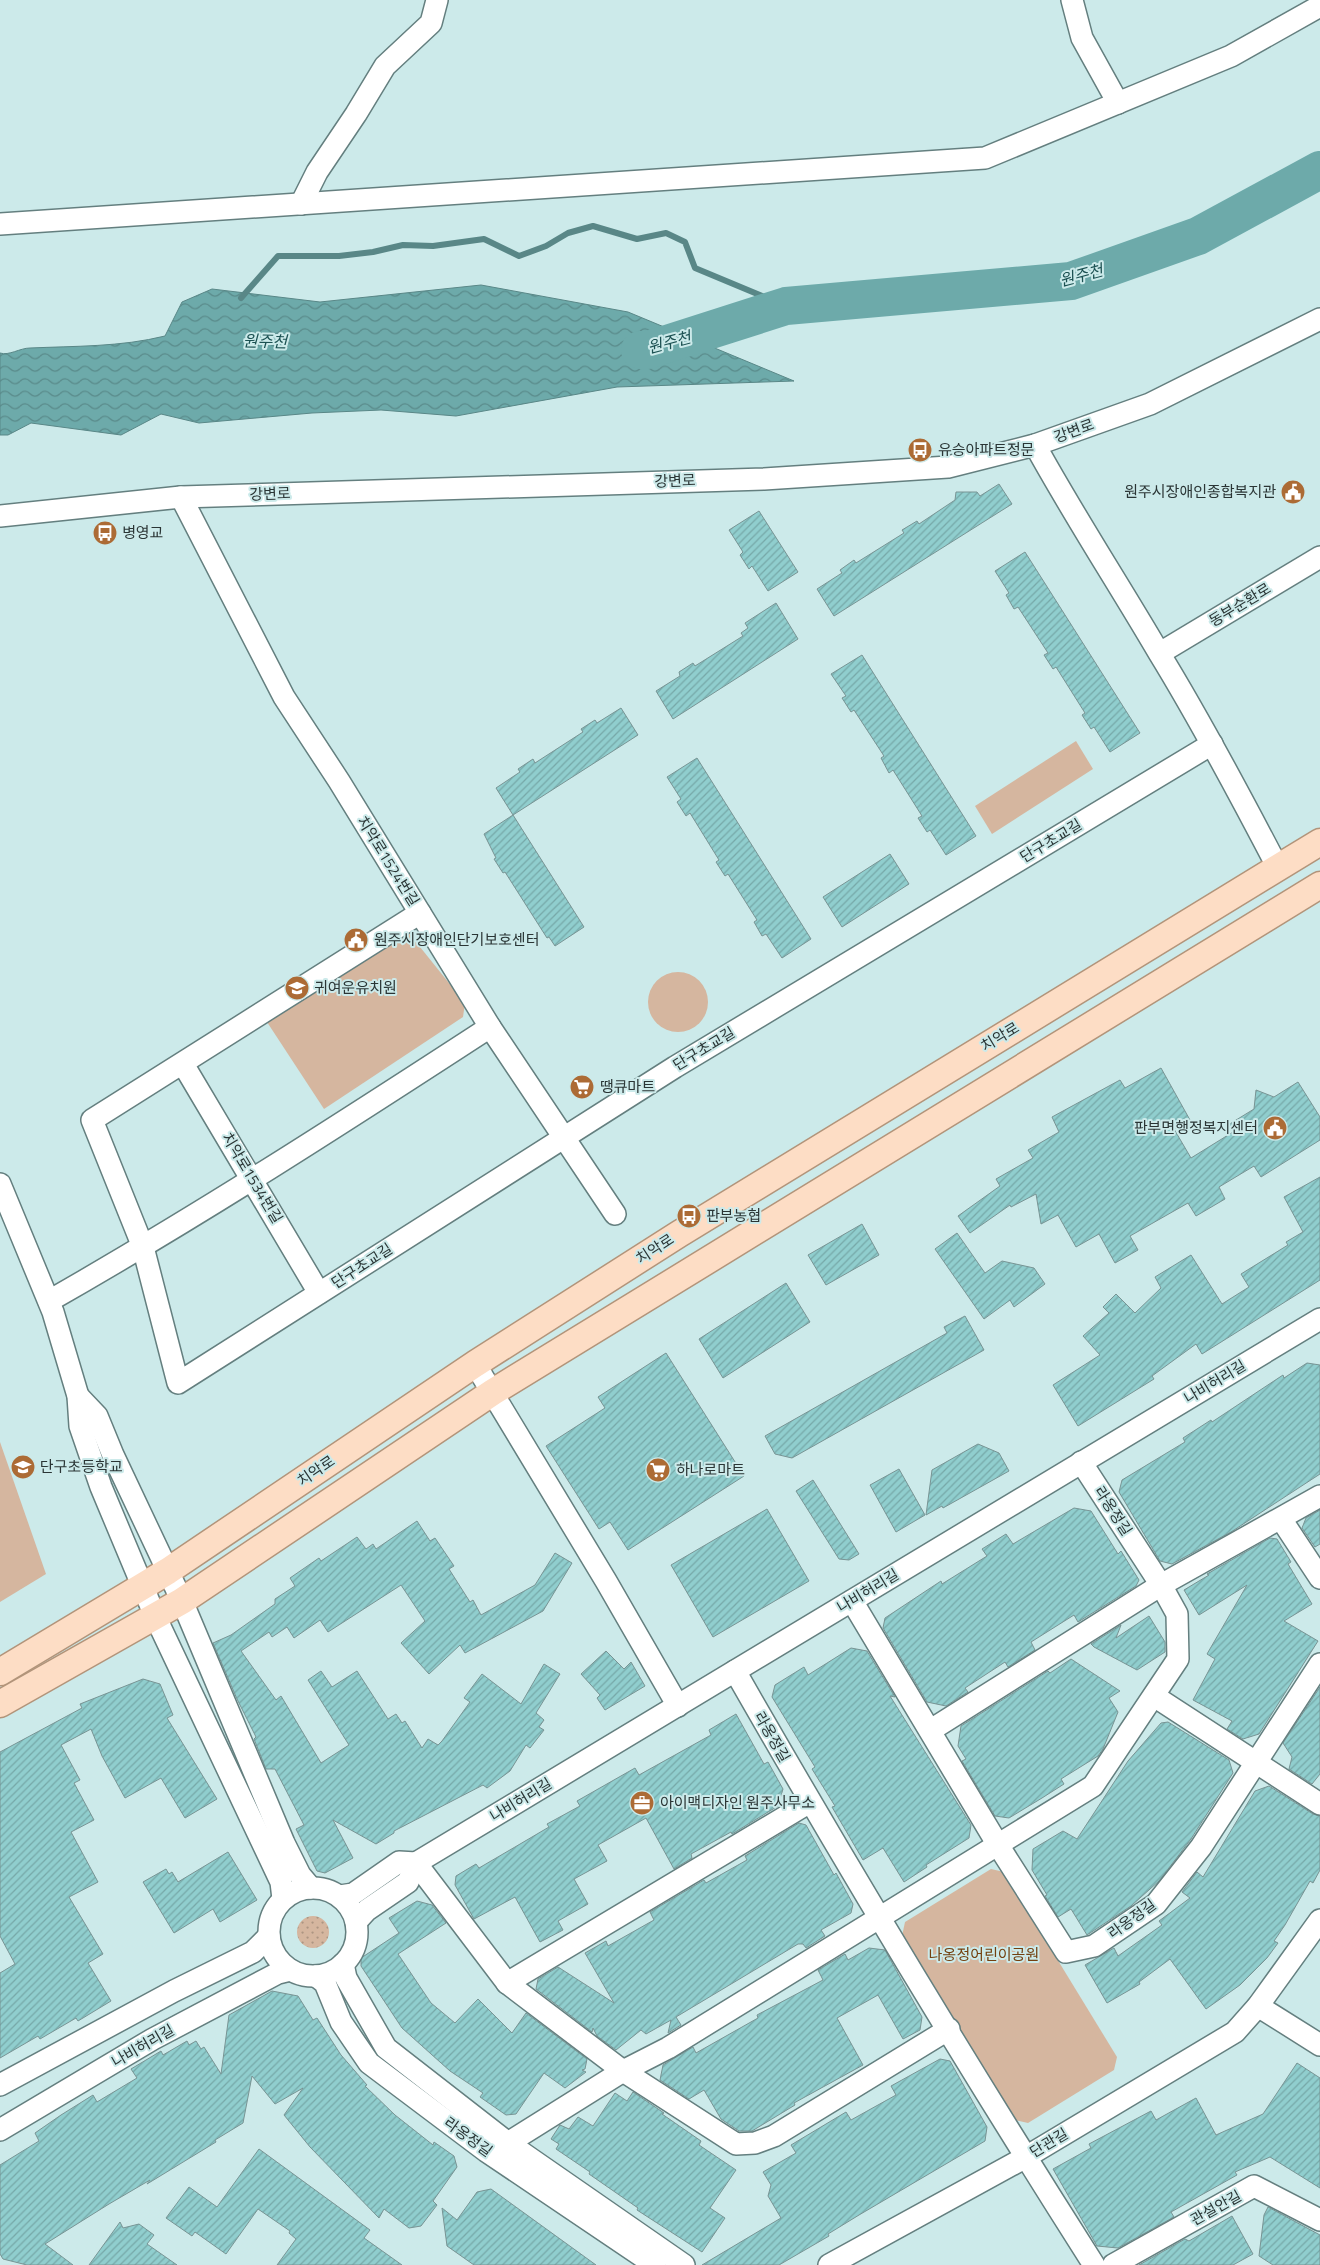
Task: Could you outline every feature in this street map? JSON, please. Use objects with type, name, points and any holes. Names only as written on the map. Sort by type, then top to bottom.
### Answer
[{"type":"main road","name":"치악로","points":[[0,1672],[168,1571],[475,1364],[687,1229],[1320,842]]},
{"type":"main road","points":[[0,1704],[182,1601],[493,1392],[1320,885]]},
{"type":"street","points":[[301,204],[317,172],[356,114],[385,66],[431,23],[437,0]]},
{"type":"street","points":[[1072,0],[1082,38],[1118,103]]},
{"type":"street","points":[[0,224],[985,158],[1231,56],[1320,6]]},
{"type":"street","name":"강변로","points":[[0,516],[181,496],[764,479],[948,467],[1035,445],[1150,404],[1320,319]]},
{"type":"street","points":[[1035,445],[1066,501],[1160,653],[1212,744],[1278,868]]},
{"type":"street","name":"치악로1524번길","points":[[181,496],[284,697],[490,1027],[615,1214]]},
{"type":"street","name":"동부순환로","points":[[1160,653],[1320,557]]},
{"type":"street","name":"단구초교길","points":[[143,1248],[178,1383],[675,1067],[1212,744]]},
{"type":"street","points":[[143,1248],[92,1120],[420,913]]},
{"type":"street","points":[[49,1301],[143,1248],[254,1180],[490,1027]]},
{"type":"street","name":"치악로1534번길","points":[[183,1064],[254,1180],[319,1293]]},
{"type":"street","points":[[0,1184],[49,1301],[78,1396],[80,1426],[101,1487],[155,1616],[281,1882],[283,1899]]},
{"type":"street","name":"나비허리길","points":[[416,1863],[1320,1319]]},
{"type":"street","points":[[475,1364],[606,1581],[678,1706]]},
{"type":"street","points":[[78,1396],[97,1416],[182,1601],[284,1843],[300,1875],[311,1888]]},
{"type":"street","name":"라옹정길","points":[[508,2143],[623,2071],[668,2048],[1093,1786],[1178,1659],[1177,1614],[1161,1585],[1082,1462]]},
{"type":"street","points":[[931,1730],[1161,1585],[1282,1519],[1320,1496]]},
{"type":"street","points":[[1282,1519],[1320,1578]]},
{"type":"street","name":"라옹정길","points":[[852,1601],[931,1730],[998,1845],[1066,1952],[1094,1946],[1156,1904],[1202,1847],[1320,1664]]},
{"type":"street","name":"라옹정길","points":[[734,1671],[878,1917]]},
{"type":"street","points":[[1154,1696],[1320,1804]]},
{"type":"street","points":[[507,1983],[810,1802]]},
{"type":"street","points":[[340,1896],[353,1894],[399,1862],[416,1863],[507,1983],[623,2071],[736,2144],[755,2143],[774,2136],[949,2030]]},
{"type":"street","points":[[356,1922],[367,1910],[408,1882],[416,1863]]},
{"type":"street","points":[[311,1888],[326,1890],[340,1896],[350,1908],[356,1922],[357,1937],[353,1952],[343,1964],[331,1972],[316,1976],[302,1975],[290,1970],[280,1961],[269,1936],[272,1916],[283,1899],[296,1891],[311,1888]]},
{"type":"street","points":[[878,1917],[1094,2265]]},
{"type":"street","name":"단관길","points":[[828,2265],[1026,2158],[1235,2032],[1258,2006],[1320,1920]]},
{"type":"street","points":[[0,2085],[174,1991],[253,1952],[269,1936]]},
{"type":"street","name":"라옹정길","points":[[343,1964],[346,1978],[386,2048],[508,2143],[684,2265]]},
{"type":"street","name":"나비허리길","points":[[0,2130],[153,2039],[278,1973],[290,1970]]},
{"type":"street","name":"라옹정길","points":[[316,1976],[325,1983],[341,2022],[369,2063],[486,2151],[655,2265]]},
{"type":"street","points":[[1258,2006],[1320,2045]]},
{"type":"street","name":"관설안길","points":[[1113,2265],[1254,2186],[1320,2220]]},
{"type":"green space","points":[[1076,741],[1093,769],[992,834],[975,806]]},
{"type":"green space","points":[[408,932],[465,1003],[463,1017],[324,1109],[267,1022]]},
{"type":"green space","points":[[678,972],[695,977],[703,985],[708,1002],[703,1019],[695,1027],[678,1032],[661,1027],[653,1019],[648,1002],[653,985],[661,977]]},
{"type":"green space","points":[[0,1442],[46,1574],[0,1602]]},
{"type":"green space","name":"나옹정어린이공원","points":[[991,1869],[1004,1872],[1117,2057],[1114,2070],[1028,2123],[1015,2120],[902,1936],[905,1922]]},
{"type":"green space","points":[[313,1916],[319,1917],[324,1921],[328,1926],[328,1938],[324,1943],[319,1947],[313,1948],[307,1947],[302,1943],[298,1938],[297,1932],[298,1926],[302,1921],[307,1917]]},
{"type":"water","points":[[481,285],[628,312],[794,381],[617,387],[456,416],[381,410],[312,413],[199,423],[161,414],[121,435],[31,423],[8,435],[0,435],[0,353],[30,348],[115,344],[165,336],[182,302],[212,289],[320,302]]},
{"type":"building","points":[[999,484],[1012,504],[834,616],[817,589],[842,573],[840,570],[854,560],[856,563],[904,533],[902,530],[917,521],[919,524],[955,500],[956,492],[977,492],[980,496]]},
{"type":"building","points":[[759,511],[798,572],[768,591],[752,566],[749,569],[740,555],[743,552],[729,530]]},
{"type":"building","points":[[1025,552],[1140,733],[1110,752],[1094,727],[1091,729],[1082,715],[1085,713],[1056,667],[1053,669],[1044,655],[1048,653],[1018,607],[1014,609],[1006,595],[1009,593],[995,571]]},
{"type":"building","points":[[776,603],[798,639],[673,719],[656,691],[680,676],[679,672],[693,663],[695,666],[743,636],[741,633],[748,628],[745,623]]},
{"type":"building","points":[[862,655],[976,836],[946,855],[930,830],[927,832],[918,818],[922,816],[893,770],[889,773],[881,758],[884,756],[854,710],[851,712],[842,698],[846,696],[831,674]]},
{"type":"building","points":[[621,708],[638,735],[513,815],[496,788],[520,772],[518,769],[533,759],[535,763],[583,732],[581,729],[595,720],[597,723]]},
{"type":"building","points":[[697,758],[811,939],[782,958],[766,934],[762,936],[754,922],[757,920],[728,874],[725,876],[716,862],[719,860],[690,813],[686,816],[677,802],[681,799],[667,777]]},
{"type":"building","points":[[513,815],[584,927],[555,946],[549,937],[547,938],[505,872],[503,873],[494,859],[496,858],[484,834]]},
{"type":"building","points":[[890,854],[909,884],[842,927],[823,897]]},
{"type":"building","points":[[1161,1068],[1190,1120],[1174,1129],[1191,1158],[1233,1132],[1228,1125],[1254,1109],[1256,1090],[1274,1097],[1298,1082],[1320,1117],[1320,1140],[1261,1177],[1254,1166],[1219,1187],[1225,1199],[1196,1216],[1188,1203],[1130,1236],[1138,1250],[1115,1263],[1099,1234],[1076,1247],[1058,1215],[1041,1224],[1036,1194],[1011,1207],[1010,1205],[970,1233],[958,1216],[1000,1186],[996,1179],[1033,1158],[1028,1150],[1059,1132],[1052,1117],[1120,1080],[1125,1088]]},
{"type":"building","points":[[1320,1177],[1320,1280],[1202,1354],[1196,1344],[1152,1376],[1154,1379],[1078,1426],[1053,1385],[1100,1355],[1083,1336],[1109,1313],[1103,1307],[1116,1294],[1135,1313],[1161,1288],[1155,1277],[1191,1255],[1222,1304],[1249,1287],[1241,1274],[1288,1245],[1286,1242],[1303,1232],[1284,1197]]},
{"type":"building","points":[[862,1224],[879,1255],[826,1285],[808,1255]]},
{"type":"building","points":[[957,1233],[985,1273],[1002,1261],[1034,1268],[1045,1284],[1014,1307],[1010,1300],[984,1319],[935,1249]]},
{"type":"building","points":[[786,1283],[810,1322],[723,1378],[699,1339]]},
{"type":"building","points":[[965,1316],[984,1350],[792,1458],[775,1454],[765,1436],[947,1333],[944,1327]]},
{"type":"building","points":[[666,1353],[744,1476],[628,1550],[610,1522],[599,1529],[546,1446],[605,1408],[598,1397]]},
{"type":"building","points":[[1307,1363],[1320,1365],[1320,1474],[1231,1532],[1172,1564],[1160,1561],[1119,1492],[1122,1480],[1185,1442],[1183,1438],[1211,1420],[1212,1422],[1283,1375],[1284,1378]]},
{"type":"building","points":[[978,1444],[999,1453],[1009,1471],[943,1508],[942,1506],[926,1515],[932,1470]]},
{"type":"building","points":[[899,1469],[925,1515],[896,1532],[870,1485]]},
{"type":"building","points":[[813,1480],[859,1554],[849,1560],[839,1559],[796,1491]]},
{"type":"building","points":[[1074,1508],[1091,1511],[1118,1554],[1121,1551],[1139,1580],[1136,1586],[1078,1622],[1074,1615],[1031,1642],[1035,1650],[1008,1667],[1005,1662],[965,1688],[968,1692],[946,1706],[927,1702],[883,1628],[885,1618],[941,1581],[942,1584],[987,1556],[982,1549],[1006,1534],[1013,1544]]},
{"type":"building","points":[[767,1509],[809,1581],[713,1637],[671,1565]]},
{"type":"building","points":[[1320,1510],[1320,1544],[1315,1547],[1302,1528],[1306,1518]]},
{"type":"building","points":[[417,1521],[430,1541],[435,1538],[454,1566],[449,1569],[470,1602],[473,1600],[481,1615],[535,1585],[555,1553],[572,1563],[543,1611],[465,1653],[460,1645],[429,1674],[401,1643],[425,1621],[401,1585],[328,1632],[320,1620],[294,1638],[287,1627],[272,1637],[269,1632],[241,1651],[276,1700],[281,1696],[321,1763],[349,1745],[308,1680],[321,1671],[332,1687],[357,1671],[388,1719],[396,1714],[402,1723],[405,1721],[422,1748],[428,1739],[438,1745],[442,1741],[470,1702],[464,1698],[482,1674],[521,1704],[544,1664],[560,1674],[536,1713],[544,1720],[539,1727],[544,1730],[530,1748],[526,1745],[510,1771],[487,1788],[483,1785],[394,1831],[394,1833],[376,1844],[333,1820],[353,1858],[325,1873],[317,1871],[296,1829],[304,1825],[275,1769],[266,1769],[254,1739],[256,1737],[213,1643],[231,1635],[275,1604],[275,1599],[295,1586],[290,1578],[319,1558],[321,1561],[357,1537],[366,1549],[373,1544],[376,1549]]},
{"type":"building","points":[[1270,1538],[1277,1539],[1291,1562],[1288,1564],[1312,1604],[1284,1621],[1318,1641],[1259,1734],[1243,1739],[1227,1729],[1232,1721],[1193,1700],[1215,1659],[1207,1654],[1247,1585],[1199,1615],[1184,1590],[1209,1575],[1207,1574]]},
{"type":"building","points":[[1149,1616],[1165,1642],[1165,1652],[1137,1670],[1091,1644],[1121,1625],[1116,1638]]},
{"type":"building","points":[[851,1648],[867,1651],[895,1697],[890,1696],[971,1825],[969,1838],[926,1865],[927,1867],[904,1882],[883,1848],[863,1860],[832,1807],[835,1806],[812,1769],[815,1767],[772,1697],[775,1685],[804,1667],[808,1675]]},
{"type":"building","points":[[606,1651],[624,1669],[631,1662],[645,1686],[605,1710],[597,1698],[600,1695],[581,1674]]},
{"type":"building","points":[[1071,1659],[1120,1691],[1109,1698],[1118,1712],[1103,1749],[1098,1756],[1061,1779],[1064,1784],[1042,1798],[1009,1818],[995,1816],[962,1761],[966,1759],[958,1746],[961,1726],[1048,1671],[1050,1673]]},
{"type":"building","points":[[143,1679],[160,1684],[173,1715],[167,1718],[217,1799],[185,1818],[161,1778],[125,1798],[102,1756],[91,1729],[61,1745],[80,1780],[74,1783],[94,1820],[71,1832],[98,1882],[69,1897],[103,1954],[88,1963],[111,2001],[78,2021],[76,2018],[40,2039],[38,2036],[0,2058],[0,1973],[15,1964],[0,1936],[0,1752],[82,1708],[80,1704]]},
{"type":"building","points":[[1320,1687],[1320,1774],[1312,1784],[1289,1769],[1292,1757],[1283,1743]]},
{"type":"building","points":[[736,1714],[764,1764],[768,1762],[783,1789],[778,1806],[732,1834],[731,1832],[691,1854],[692,1858],[674,1869],[646,1818],[598,1845],[607,1861],[574,1879],[588,1904],[558,1921],[563,1930],[540,1942],[515,1897],[474,1919],[455,1885],[456,1876],[476,1864],[479,1868],[549,1827],[547,1824],[580,1806],[577,1801],[635,1768],[639,1775],[711,1735],[709,1730]]},
{"type":"building","points":[[1168,1722],[1229,1760],[1233,1773],[1191,1839],[1159,1881],[1131,1906],[1087,1935],[1071,1909],[1058,1917],[1032,1870],[1033,1849],[1063,1831],[1077,1839],[1128,1761],[1161,1723]]},
{"type":"building","points":[[1269,1786],[1313,1814],[1320,1816],[1320,1870],[1313,1883],[1310,1881],[1274,1941],[1278,1943],[1267,1958],[1240,1985],[1206,2009],[1170,1959],[1139,1982],[1140,1984],[1107,2003],[1085,1965],[1114,1948],[1118,1956],[1162,1925],[1159,1921],[1190,1898],[1182,1892],[1197,1872],[1203,1877],[1255,1791]]},
{"type":"building","points":[[799,1823],[806,1825],[834,1875],[836,1873],[853,1904],[851,1913],[821,1930],[825,1936],[806,1948],[803,1944],[798,1944],[676,2017],[681,2025],[668,2033],[671,2020],[646,2034],[641,2030],[616,2050],[597,2036],[593,2028],[592,2032],[536,1989],[538,1979],[558,1967],[614,2003],[585,1953],[606,1941],[608,1946],[654,1920],[650,1912],[704,1880],[706,1883],[747,1860],[745,1856]]},
{"type":"building","points":[[228,1852],[257,1900],[220,1922],[213,1909],[174,1933],[143,1882],[166,1869],[169,1874],[172,1872],[178,1882]]},
{"type":"building","points":[[417,1901],[432,1905],[446,1923],[398,1954],[431,2003],[455,2023],[478,1999],[512,2033],[526,2013],[587,2059],[585,2069],[582,2070],[586,2072],[565,2088],[544,2073],[516,2114],[506,2115],[480,2097],[483,2093],[450,2071],[402,2028],[361,1966],[361,1958],[399,1933],[389,1918]]},
{"type":"building","points":[[869,1948],[885,1950],[922,2017],[920,2030],[903,2039],[878,1995],[837,2018],[863,2065],[794,2103],[795,2105],[752,2131],[739,2131],[721,2119],[704,2090],[689,2099],[660,2080],[663,2065],[693,2047],[696,2053],[758,2018],[757,2015],[823,1980],[818,1970],[845,1954],[848,1960]]},
{"type":"building","points":[[272,1991],[298,1996],[313,2020],[317,2018],[341,2055],[367,2085],[365,2086],[395,2115],[433,2145],[434,2142],[454,2156],[457,2167],[433,2201],[437,2205],[421,2226],[409,2228],[384,2209],[379,2218],[310,2147],[284,2115],[303,2088],[275,2104],[252,2076],[243,2123],[215,2140],[216,2142],[147,2184],[150,2180],[109,2204],[45,2244],[73,2265],[27,2265],[3,2259],[0,2254],[0,2165],[39,2141],[35,2133],[61,2115],[93,2095],[97,2102],[137,2078],[131,2069],[161,2051],[163,2055],[187,2041],[189,2045],[196,2041],[201,2049],[204,2047],[221,2074],[229,2015]]},
{"type":"building","points":[[940,2059],[950,2061],[987,2127],[985,2141],[859,2215],[828,2234],[829,2236],[779,2265],[702,2265],[781,2218],[768,2196],[771,2185],[763,2172],[796,2153],[791,2145],[846,2112],[851,2120],[896,2095],[891,2086]]},
{"type":"building","points":[[1297,2063],[1320,2078],[1320,2188],[1270,2157],[1235,2172],[1237,2175],[1171,2212],[1174,2217],[1118,2248],[1097,2246],[1053,2169],[1091,2148],[1089,2144],[1151,2111],[1156,2120],[1196,2098],[1216,2135],[1263,2114]]},
{"type":"building","points":[[633,2092],[701,2141],[699,2145],[736,2170],[710,2208],[725,2218],[702,2252],[637,2210],[638,2208],[556,2149],[559,2144],[551,2139],[560,2125],[569,2129],[578,2117],[593,2126],[615,2093],[627,2101]]},
{"type":"building","points":[[259,2149],[370,2230],[364,2238],[402,2265],[277,2265],[296,2239],[289,2233],[290,2231],[258,2209],[226,2254],[195,2232],[192,2236],[166,2218],[189,2187],[217,2207]]},
{"type":"building","points":[[491,2189],[596,2265],[474,2265],[447,2246],[442,2208],[457,2220],[477,2192]]},
{"type":"building","points":[[1268,2207],[1320,2235],[1320,2265],[1273,2265],[1259,2256],[1264,2215]]},
{"type":"building","points":[[1232,2216],[1253,2254],[1233,2265],[1139,2265],[1185,2239],[1189,2241]]},
{"type":"building","points":[[120,2222],[123,2228],[139,2224],[154,2235],[147,2244],[177,2265],[89,2265]]},
{"type":"waterway","name":"원주천","points":[[640,350],[648,350],[786,306],[1071,281],[1198,236],[1320,170]]},
{"type":"waterway","points":[[241,298],[278,256],[339,256],[373,252],[403,245],[433,246],[484,239],[519,256],[546,246],[568,233],[593,226],[637,239],[666,233],[685,242],[695,268],[786,306]]},
{"type":"place","name":"유승아파트정문","points":[[920,450]]},
{"type":"place","name":"원주시장애인종합복지관","points":[[1293,492]]},
{"type":"place","name":"병영교","points":[[105,533]]},
{"type":"place","name":"원주시장애인단기보호센터","points":[[356,940]]},
{"type":"place","name":"귀여운유치원","points":[[297,988]]},
{"type":"place","name":"땡큐마트","points":[[582,1087]]},
{"type":"place","name":"판부면행정복지센터","points":[[1275,1128]]},
{"type":"place","name":"판부농협","points":[[689,1216]]},
{"type":"place","name":"단구초등학교","points":[[23,1467]]},
{"type":"place","name":"하나로마트","points":[[658,1470]]},
{"type":"place","name":"아이맥디자인 원주사무소","points":[[642,1803]]}]
